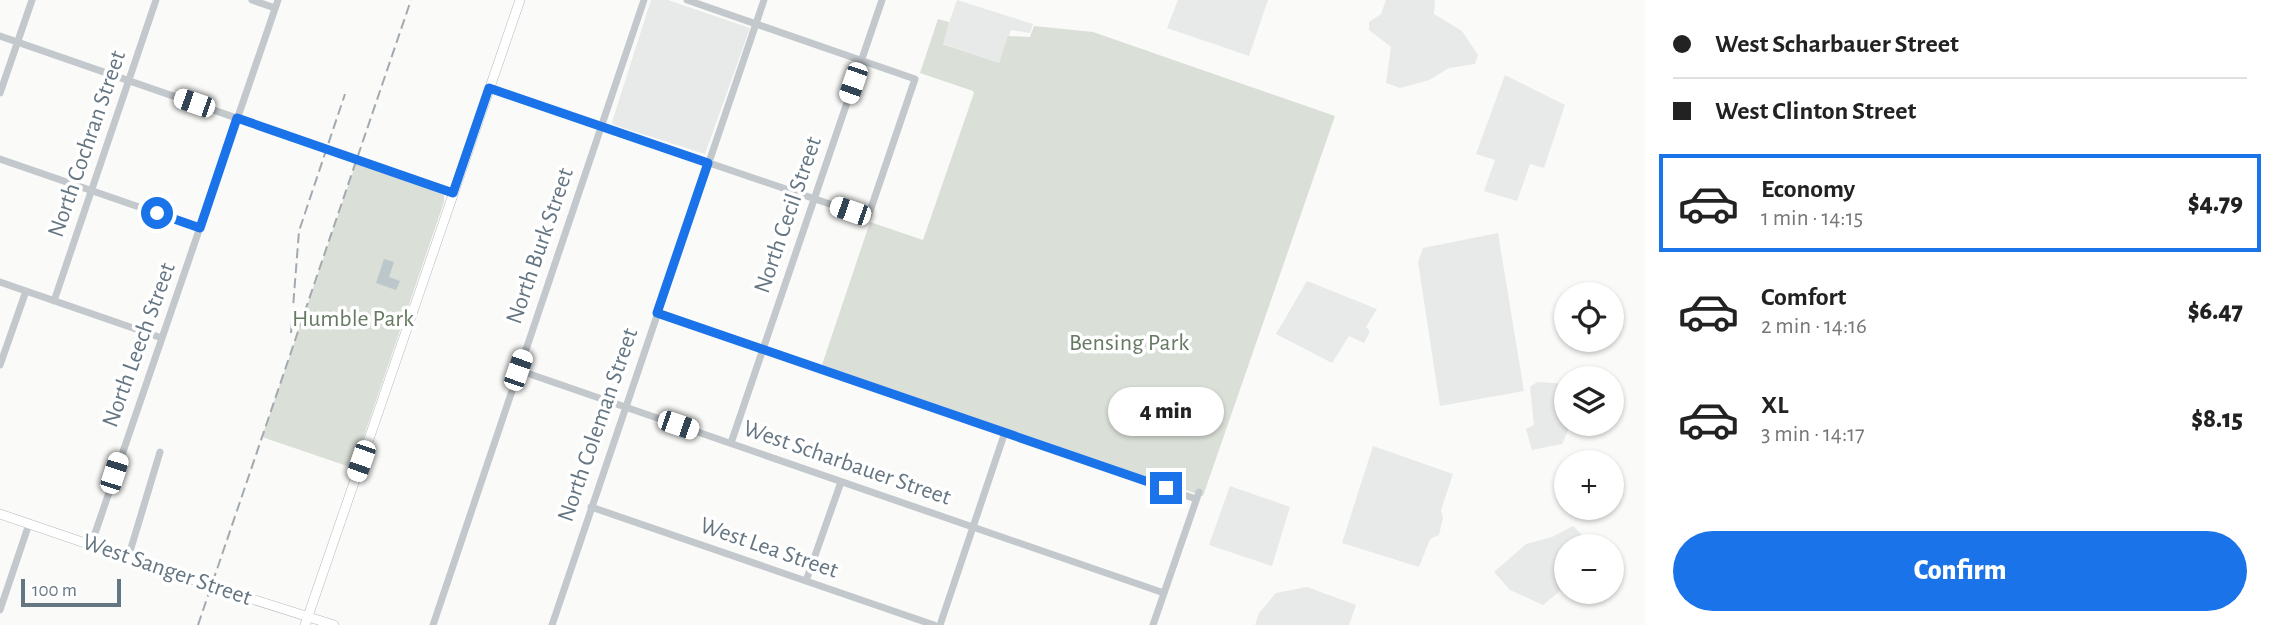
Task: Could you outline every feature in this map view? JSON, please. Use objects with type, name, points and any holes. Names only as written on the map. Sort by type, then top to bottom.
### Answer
[{"type":"main road","points":[[307,621],[520,0]]},
{"type":"main road","name":"West Sanger Street","points":[[0,514],[307,621],[334,625]]},
{"type":"street","points":[[0,93],[32,0]]},
{"type":"street","name":"North Cochran Street","points":[[54,301],[156,0]]},
{"type":"street","points":[[253,0],[276,4]]},
{"type":"street","name":"North Burk Street","points":[[433,625],[644,0]]},
{"type":"street","points":[[489,88],[868,217],[915,79],[687,0]]},
{"type":"street","name":"North Coleman Street","points":[[551,625],[764,0]]},
{"type":"street","name":"North Cecil Street","points":[[731,443],[882,0]]},
{"type":"street","name":"North Leech Street","points":[[91,545],[276,4]]},
{"type":"street","points":[[0,36],[453,193]]},
{"type":"street","points":[[0,159],[200,228]]},
{"type":"street","points":[[0,282],[162,338]]},
{"type":"street","points":[[0,365],[26,291]]},
{"type":"street","points":[[657,313],[1198,496],[1153,625]]},
{"type":"street","name":"West Scharbauer Street","points":[[518,370],[1164,593]]},
{"type":"street","points":[[940,625],[1005,432]]},
{"type":"street","points":[[128,558],[160,453]]},
{"type":"street","points":[[806,581],[841,482]]},
{"type":"street","name":"West Lea Street","points":[[591,506],[934,625]]},
{"type":"street","points":[[0,610],[30,524]]},
{"type":"shaded area","points":[[651,0],[668,0],[750,28],[705,154],[614,125],[612,122]]},
{"type":"shaded area","points":[[957,0],[1033,24],[1030,33],[1011,30],[999,63],[942,43]]},
{"type":"shaded area","points":[[1178,0],[1268,0],[1249,56],[1167,28]]},
{"type":"shaded area","points":[[1386,0],[1435,0],[1434,14],[1462,31],[1478,55],[1475,64],[1449,68],[1429,80],[1400,88],[1386,83],[1391,47],[1369,30],[1369,22],[1381,14]]},
{"type":"shaded area","points":[[1505,75],[1565,105],[1544,168],[1530,164],[1517,201],[1484,191],[1495,160],[1476,154]]},
{"type":"shaded area","points":[[1498,233],[1524,391],[1440,406],[1418,262],[1423,248]]},
{"type":"shaded area","points":[[384,259],[394,262],[389,277],[400,281],[396,290],[376,283]]},
{"type":"shaded area","points":[[1307,281],[1377,309],[1366,327],[1370,331],[1364,343],[1349,336],[1332,363],[1276,334]]},
{"type":"shaded area","points":[[1537,382],[1554,383],[1554,436],[1566,436],[1562,444],[1532,450],[1526,429],[1534,425],[1530,387]]},
{"type":"shaded area","points":[[1373,446],[1453,474],[1441,510],[1443,518],[1439,535],[1430,539],[1419,567],[1342,543]]},
{"type":"shaded area","points":[[1230,486],[1290,507],[1272,566],[1209,545]]},
{"type":"shaded area","points":[[1573,526],[1581,534],[1558,534]]},
{"type":"shaded area","points":[[1554,536],[1554,596],[1543,605],[1510,590],[1494,572],[1526,544]]},
{"type":"shaded area","points":[[1307,587],[1356,605],[1349,625],[1255,625],[1259,613],[1276,593]]},
{"type":"green space","name":"Bensing Park","points":[[938,19],[949,22],[943,44],[999,63],[1008,36],[1030,37],[1034,26],[1093,32],[1335,116],[1203,496],[822,365],[870,222],[923,240],[974,93],[920,73]]},
{"type":"green space","name":"Humble Park","points":[[356,163],[438,192],[444,195],[444,202],[353,468],[262,437]]},
{"type":"railway","points":[[198,625],[411,0]]},
{"type":"railway","points":[[291,333],[299,231],[345,94]]},
{"type":"route","points":[[157,213],[200,228],[237,118],[453,193],[489,88],[708,163],[657,313],[1166,488]]}]
